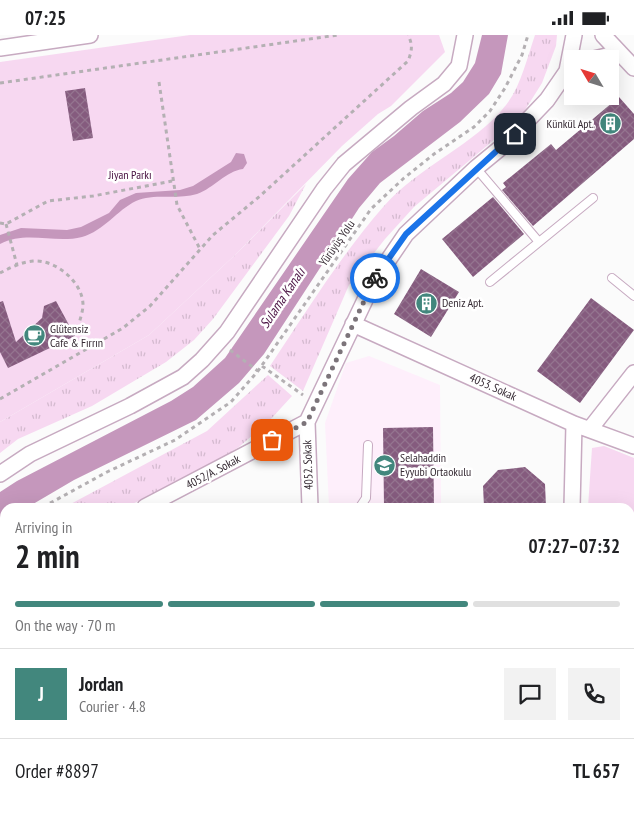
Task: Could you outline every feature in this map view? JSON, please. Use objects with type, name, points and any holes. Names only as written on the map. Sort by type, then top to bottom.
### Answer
[{"type":"street","points":[[0,48],[90,35]]},
{"type":"street","points":[[0,475],[30,454],[130,406],[183,377],[202,360],[227,332],[324,189],[344,164],[411,108],[444,84],[459,66],[465,35]]},
{"type":"street","name":"4052. Sokak","points":[[572,50],[574,35]]},
{"type":"street","points":[[603,35],[616,50]]},
{"type":"street","points":[[619,53],[634,68]]},
{"type":"street","name":"4052. Sokak","points":[[310,503],[307,422],[374,281],[406,234],[476,168],[504,145],[547,99],[564,78]]},
{"type":"street","name":"4053. Sokak","points":[[353,324],[574,424],[634,446]]},
{"type":"street","points":[[590,429],[634,373]]},
{"type":"street","name":"4052/A. Sokak","points":[[153,503],[307,422]]},
{"type":"street","points":[[572,503],[574,424]]},
{"type":"lane","points":[[476,168],[539,243]]},
{"type":"lane","points":[[490,282],[593,199]]},
{"type":"lane","points":[[612,278],[634,297]]},
{"type":"lane","points":[[363,503],[366,498],[368,445]]},
{"type":"path","points":[[0,83],[338,35]]},
{"type":"path","points":[[0,399],[123,328],[150,306],[213,235],[260,196],[408,61],[412,52],[412,43],[408,35]]},
{"type":"path","name":"Yürüyüş Yolu","points":[[49,503],[107,472],[175,440],[206,421],[231,402],[262,366],[370,209],[404,178],[474,127],[490,111],[505,89],[522,55],[528,35]]},
{"type":"path","points":[[159,82],[176,205],[200,249]]},
{"type":"path","points":[[0,223],[6,224],[48,201],[94,196],[172,181]]},
{"type":"path","points":[[6,224],[17,265]]},
{"type":"path","points":[[0,273],[17,265],[32,261],[46,261],[61,270],[78,287],[83,305],[78,324]]},
{"type":"path","points":[[225,346],[258,371]]},
{"type":"path","points":[[262,366],[316,404]]},
{"type":"shaded area","name":"Selahaddin Eyyubi Ortaokulu","points":[[369,356],[440,385],[441,503],[329,503],[325,423],[346,363]]},
{"type":"green space","name":"Jiyan Parkı","points":[[190,35],[439,35],[445,52],[391,106],[378,114],[342,146],[235,255],[149,335],[0,422],[0,62]]},
{"type":"green space","points":[[535,35],[557,35],[556,46],[542,83],[520,118],[414,207],[385,239],[349,285],[303,391],[270,366],[339,264],[384,206],[413,179],[479,132],[506,105],[520,81]]},
{"type":"green space","points":[[306,184],[289,216],[213,319],[194,340],[166,362],[92,406],[18,439],[0,453],[0,422],[149,335],[235,255]]},
{"type":"green space","points":[[268,375],[292,396],[270,420],[239,447],[202,470],[153,495],[134,503],[72,503],[207,431]]},
{"type":"green space","points":[[604,446],[634,458],[634,503],[588,503],[592,448]]},
{"type":"water","name":"Sulama Kanalı","points":[[482,35],[508,35],[501,74],[489,94],[460,122],[380,183],[359,208],[264,354],[239,383],[196,420],[74,480],[35,503],[0,503],[0,492],[17,481],[171,401],[193,387],[225,358],[348,179],[372,152],[423,111],[451,93],[463,82],[475,63]]},
{"type":"water","points":[[236,153],[244,154],[247,163],[243,169],[225,176],[197,194],[182,197],[150,197],[136,201],[97,230],[82,237],[61,239],[30,237],[10,240],[0,244],[0,235],[21,228],[67,230],[81,227],[109,213],[120,200],[136,193],[180,190],[193,186],[231,162]]},
{"type":"building","points":[[85,88],[93,138],[73,141],[65,91]]},
{"type":"building","points":[[619,97],[634,114],[634,139],[533,226],[502,190],[506,187],[503,183],[551,144],[556,150],[609,105],[619,105]]},
{"type":"building","points":[[493,197],[524,234],[473,277],[442,239]]},
{"type":"building","name":"Deniz Apt.","points":[[421,269],[459,292],[431,337],[394,314]]},
{"type":"building","points":[[591,298],[634,330],[580,403],[537,371]]},
{"type":"building","points":[[3,301],[16,342],[42,318],[44,306],[56,301],[75,336],[8,368],[0,352],[0,302]]},
{"type":"building","points":[[433,427],[434,503],[384,503],[383,428]]},
{"type":"building","points":[[525,467],[545,484],[546,503],[484,503],[483,486],[498,470]]},
{"type":"way so far","points":[[272,440],[307,422],[375,278]]},
{"type":"place","name":"Künkül Apt.","points":[[610,124]]},
{"type":"place","name":"Deniz Apt.","points":[[426,303]]},
{"type":"place","name":"Glütensiz Cafe & Fırrın","points":[[34,336]]},
{"type":"place","name":"Selahaddin Eyyubi Ortaokulu","points":[[384,465]]},
{"type":"route","points":[[375,278],[406,234],[515,134]]}]
